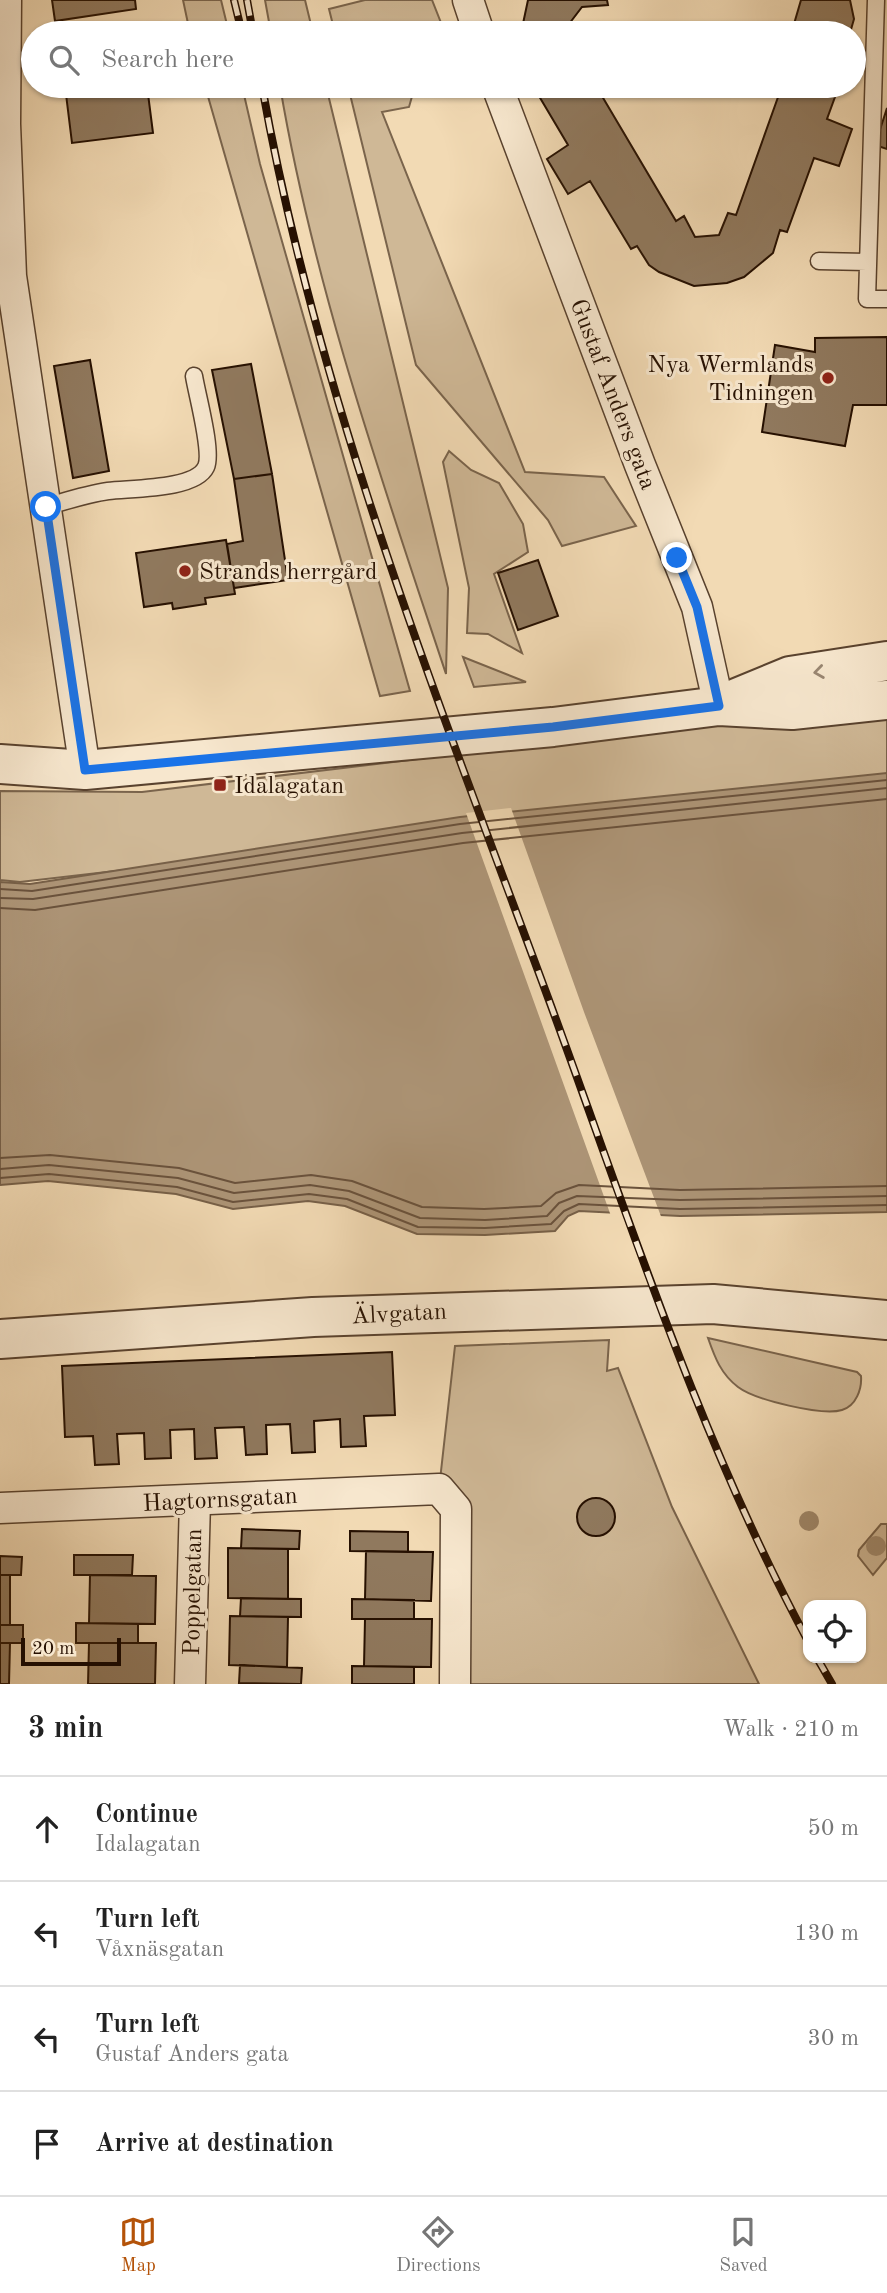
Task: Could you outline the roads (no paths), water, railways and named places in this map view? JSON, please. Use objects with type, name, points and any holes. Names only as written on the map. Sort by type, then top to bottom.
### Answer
[{"type":"street","points":[[6,0],[5,124],[11,276],[85,770]]},
{"type":"street","points":[[468,0],[475,21]]},
{"type":"street","name":"Gustaf Anders gata","points":[[502,98],[635,452],[697,607],[719,706]]},
{"type":"street","points":[[719,706],[790,676],[887,662]]},
{"type":"street","points":[[0,764],[85,770],[553,727],[719,706],[792,710],[887,700]]},
{"type":"street","name":"Älvgatan","points":[[0,1339],[313,1317],[513,1308],[713,1304],[887,1321]]},
{"type":"street","name":"Älvgatan","points":[[797,1311],[887,1343]]},
{"type":"street","name":"Hagtornsgatan","points":[[0,1508],[439,1489],[456,1509],[455,1684]]},
{"type":"street","name":"Poppelgatan","points":[[190,1684],[195,1501]]},
{"type":"lane","points":[[876,0],[867,299],[887,299]]},
{"type":"lane","points":[[819,261],[867,262]]},
{"type":"lane","points":[[46,507],[110,491],[163,486],[184,481],[201,472],[208,458],[194,376]]},
{"type":"water","points":[[887,773],[887,1212],[680,1216],[579,1211],[568,1216],[555,1231],[485,1235],[417,1234],[345,1206],[308,1201],[233,1209],[176,1194],[48,1181],[0,1185],[0,882],[30,884],[460,817]]},
{"type":"railway","points":[[234,0],[239,21]]},
{"type":"railway","points":[[247,0],[251,21]]},
{"type":"railway","points":[[264,98],[286,204],[315,320],[348,436],[425,664],[699,1407],[769,1564],[803,1631]]},
{"type":"railway","points":[[820,1663],[832,1684]]},
{"type":"place","name":"Nya Wermlands Tidningen","points":[[828,378]]},
{"type":"place","name":"Strands herrgård","points":[[185,571]]},
{"type":"place","name":"Idalagatan","points":[[220,785]]}]
